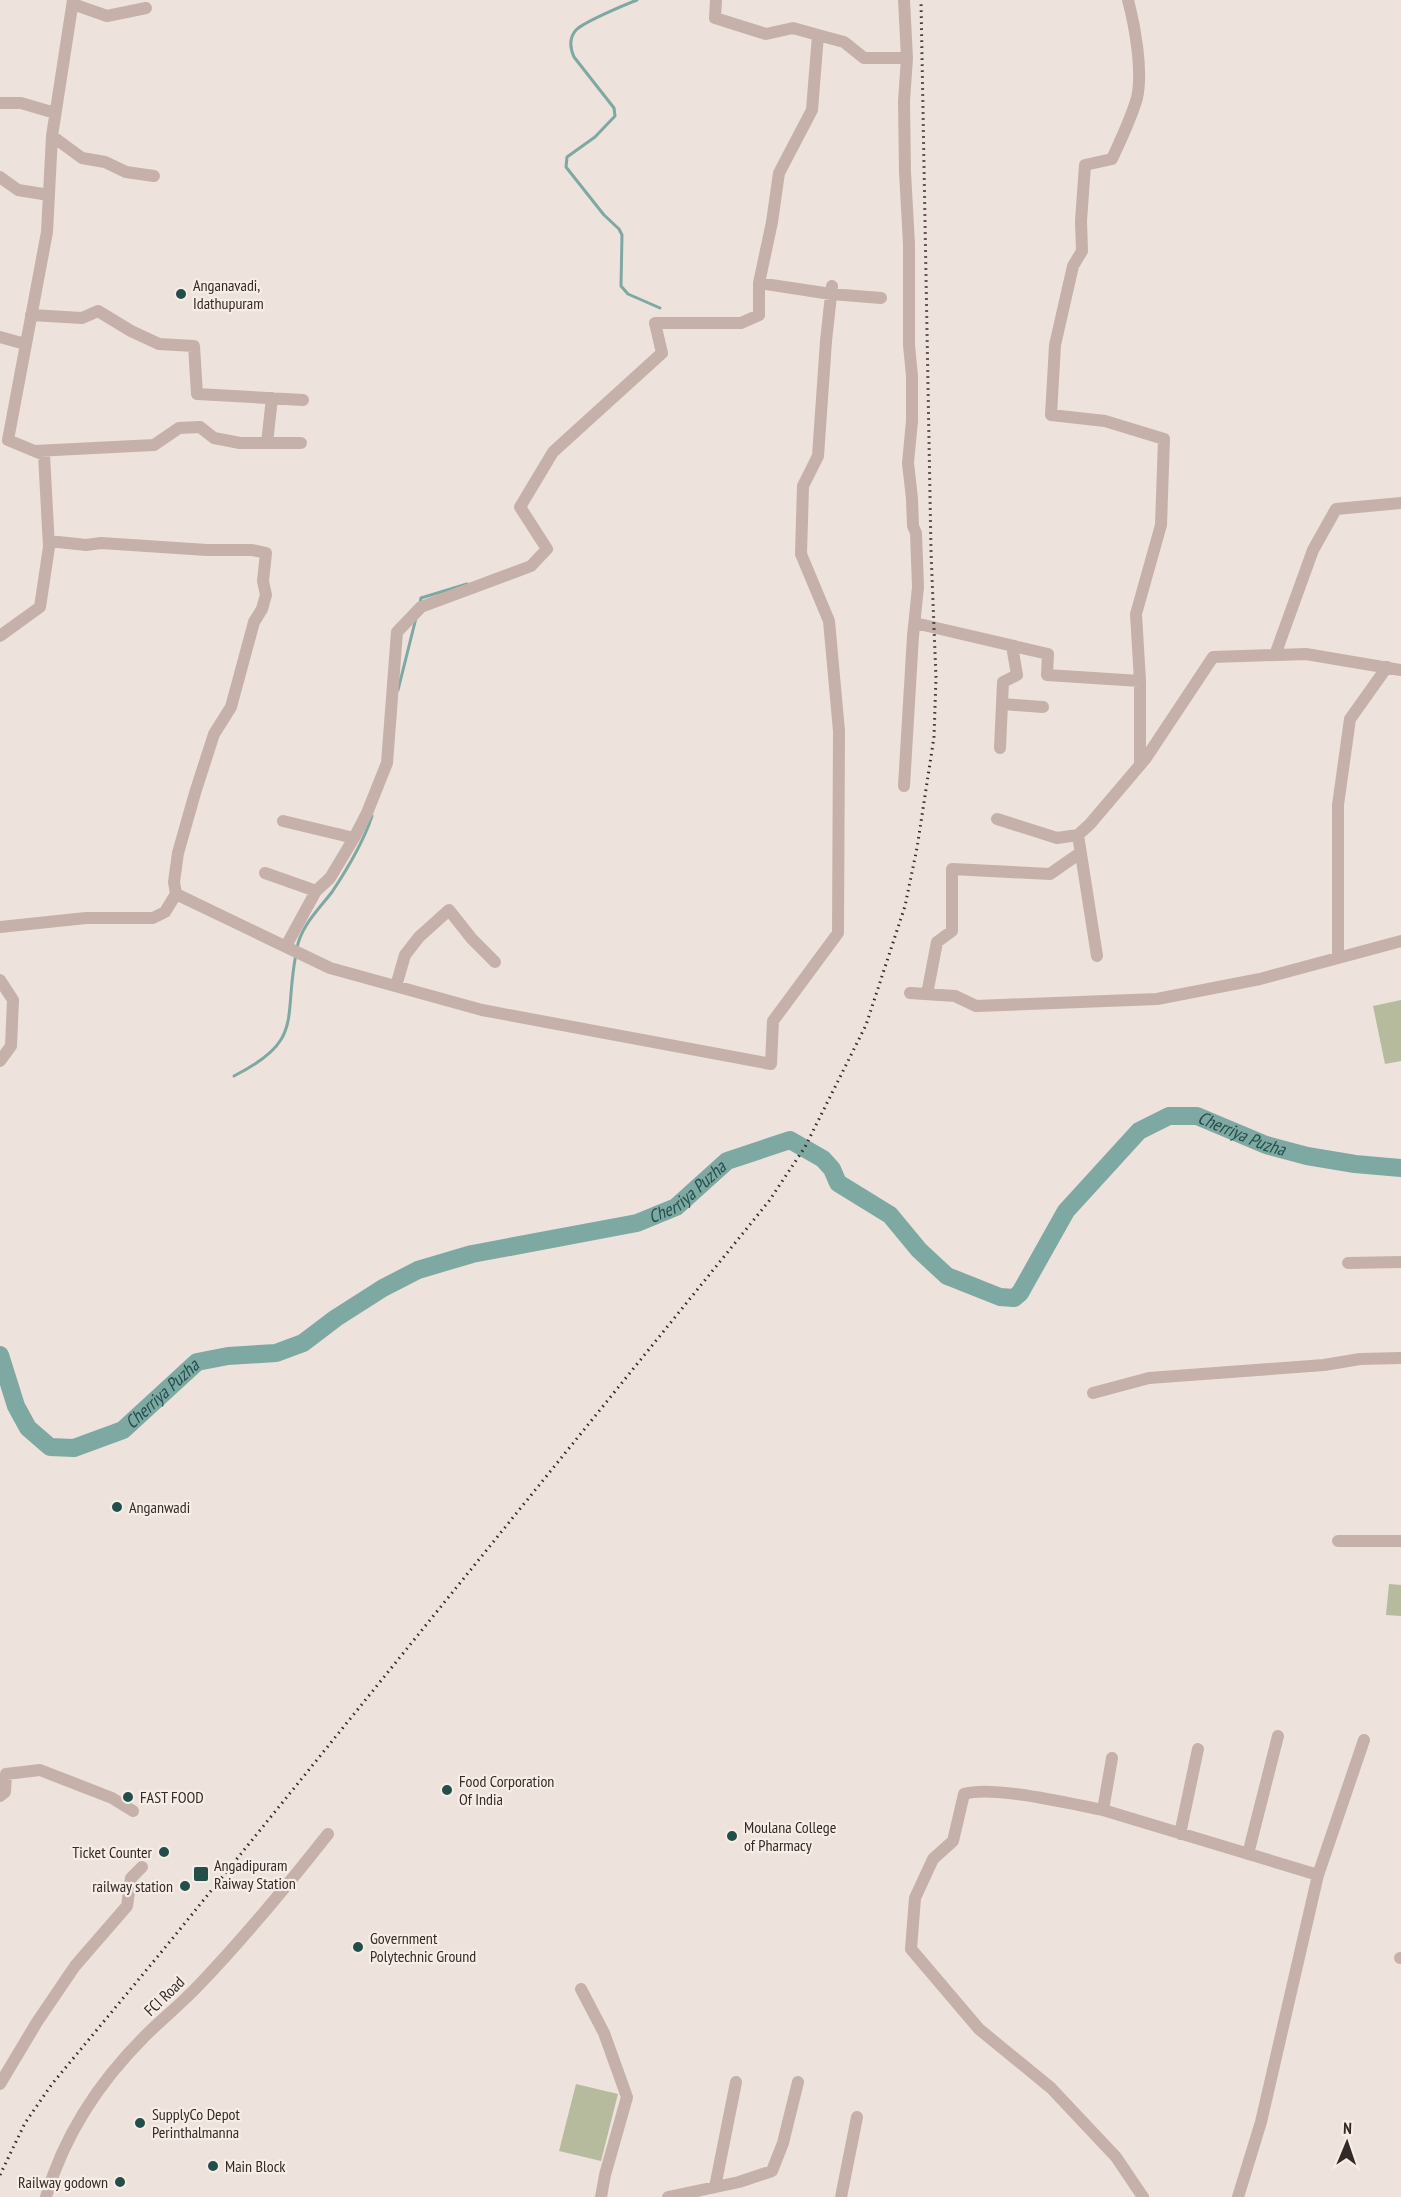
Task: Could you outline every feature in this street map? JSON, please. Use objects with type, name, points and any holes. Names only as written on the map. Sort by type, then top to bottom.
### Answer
[{"type":"street","points":[[716,0],[715,18],[766,34],[793,28],[844,42],[864,58],[907,58]]},
{"type":"street","points":[[904,0],[907,58],[904,101],[905,172],[909,244],[909,345],[912,410],[908,464],[913,526],[916,533],[918,587],[904,786]]},
{"type":"street","points":[[1128,0],[1135,24],[1138,63],[1137,96],[1112,159],[1085,165],[1081,221],[1082,251],[1073,266],[1055,345],[1051,415],[1105,421],[1164,439],[1161,525],[1136,614],[1140,681],[1140,765]]},
{"type":"street","points":[[0,636],[40,607],[49,541],[44,455],[8,440],[48,232],[52,136],[73,2],[107,16],[146,8]]},
{"type":"street","points":[[286,946],[316,891],[330,878],[354,838],[367,813],[387,763],[397,632],[421,608],[531,566],[547,549],[520,507],[553,452],[662,353],[655,322],[741,323],[759,315],[759,283],[772,222],[779,173],[812,110],[818,34]]},
{"type":"street","points":[[0,103],[21,103],[55,113]]},
{"type":"street","points":[[52,136],[82,158],[105,162],[126,172],[154,176]]},
{"type":"street","points":[[0,177],[18,190],[49,195]]},
{"type":"street","points":[[759,283],[831,290],[881,298]]},
{"type":"street","points":[[176,894],[330,968],[482,1010],[771,1064],[773,1022],[838,933],[839,731],[829,621],[801,554],[803,486],[818,456],[831,290]]},
{"type":"street","points":[[31,315],[82,318],[98,311],[131,332],[159,344],[194,346],[197,394],[303,400]]},
{"type":"street","points":[[0,337],[25,344]]},
{"type":"street","points":[[267,443],[272,398]]},
{"type":"street","points":[[34,451],[154,446],[179,428],[200,427],[214,438],[240,443],[301,443]]},
{"type":"street","points":[[1275,655],[1313,549],[1336,509],[1401,503]]},
{"type":"street","points":[[0,927],[86,918],[153,918],[165,912],[176,894],[174,882],[178,853],[198,784],[214,734],[231,707],[254,622],[262,609],[266,595],[263,581],[266,554],[252,550],[207,550],[101,543],[86,545],[49,541]]},
{"type":"street","points":[[915,623],[1048,654],[1047,675],[1140,681]]},
{"type":"street","points":[[1000,748],[1003,681],[1017,675],[1012,646]]},
{"type":"street","points":[[997,819],[1057,838],[1077,835],[1090,824],[1140,765],[1213,657],[1306,654],[1401,670]]},
{"type":"street","points":[[1338,957],[1338,805],[1350,719],[1387,667]]},
{"type":"street","points":[[1002,704],[1043,707]]},
{"type":"street","points":[[283,821],[354,838]]},
{"type":"street","points":[[1077,835],[1097,956]]},
{"type":"street","points":[[927,994],[937,942],[952,931],[952,869],[1050,874],[1080,853]]},
{"type":"street","points":[[265,873],[316,891]]},
{"type":"street","points":[[396,986],[405,955],[419,937],[449,910],[472,939],[495,962]]},
{"type":"street","points":[[910,993],[955,996],[976,1006],[1157,999],[1260,979],[1401,941]]},
{"type":"street","points":[[0,980],[13,1000],[11,1046],[0,1061]]},
{"type":"street","points":[[1348,1263],[1401,1262]]},
{"type":"street","points":[[1093,1393],[1149,1378],[1324,1365],[1360,1359],[1401,1358]]},
{"type":"street","points":[[1338,1541],[1401,1541]]},
{"type":"street","points":[[1248,1854],[1278,1736]]},
{"type":"street","points":[[1238,2197],[1261,2122],[1318,1875],[1364,1740]]},
{"type":"street","points":[[1180,1834],[1198,1749]]},
{"type":"street","points":[[1103,1810],[1112,1758]]},
{"type":"street","points":[[0,1796],[5,1792],[6,1774],[40,1770],[112,1798],[133,1811]]},
{"type":"street","points":[[1143,2197],[1116,2157],[1051,2088],[980,2029],[910,1949],[915,1898],[933,1859],[953,1841],[964,1794],[975,1791],[1103,1810],[1318,1875]]},
{"type":"street","name":"FCI Road","points":[[46,2197],[73,2131],[87,2106],[103,2085],[145,2036],[200,1985],[328,1834]]},
{"type":"street","points":[[0,2084],[37,2022],[75,1966],[127,1906],[131,1878],[142,1867]]},
{"type":"street","points":[[582,1989],[604,2032],[627,2097],[601,2197]]},
{"type":"street","points":[[715,2187],[736,2082]]},
{"type":"street","points":[[668,2197],[757,2177],[772,2171],[783,2143],[798,2082]]},
{"type":"street","points":[[841,2197],[857,2117]]},
{"type":"green space","points":[[1401,1000],[1401,1061],[1385,1064],[1373,1006]]},
{"type":"green space","points":[[1389,1584],[1401,1585],[1401,1616],[1386,1615]]},
{"type":"green space","points":[[576,2084],[618,2094],[601,2161],[559,2151]]},
{"type":"waterway","points":[[637,0],[587,23],[576,30],[572,36],[571,47],[574,57],[614,108],[615,116],[595,137],[567,157],[566,167],[622,235],[621,286],[628,294],[660,308]]},
{"type":"waterway","points":[[420,603],[421,598],[467,584]]},
{"type":"waterway","points":[[398,690],[416,618]]},
{"type":"waterway","points":[[297,948],[306,925],[332,892],[349,865],[372,816]]},
{"type":"waterway","points":[[234,1076],[257,1063],[272,1051],[281,1039],[287,1026],[296,954]]},
{"type":"waterway","name":"Cherriya Puzha","points":[[0,1355],[16,1406],[28,1428],[50,1447],[74,1448],[123,1430],[197,1362],[228,1356],[276,1353],[303,1343],[336,1318],[383,1288],[418,1270],[472,1254],[637,1223],[676,1207],[727,1161],[790,1140],[823,1159],[832,1169],[838,1183],[890,1215],[919,1250],[947,1276],[1000,1297],[1014,1298],[1020,1293],[1066,1211],[1139,1131],[1169,1116],[1197,1116],[1266,1145],[1307,1156],[1355,1164],[1401,1168]]},
{"type":"railway","points":[[0,2175],[25,2123],[52,2084],[168,1944],[769,1201],[805,1147],[866,1025],[905,906],[917,848],[934,737],[936,678],[931,551],[921,0]]},
{"type":"place","name":"Anganavadi, Idathupuram","points":[[181,294]]},
{"type":"place","name":"Anganwadi","points":[[117,1507]]},
{"type":"place","name":"Food Corporation Of India","points":[[447,1790]]},
{"type":"place","name":"FAST FOOD","points":[[128,1797]]},
{"type":"place","name":"Moulana College of Pharmacy","points":[[732,1836]]},
{"type":"place","name":"Ticket Counter","points":[[164,1852]]},
{"type":"place","name":"Angadipuram Raiway Station","points":[[201,1874]]},
{"type":"place","name":"railway station","points":[[185,1886]]},
{"type":"place","name":"Government Polytechnic Ground","points":[[358,1947]]},
{"type":"place","name":"SupplyCo Depot Perinthalmanna","points":[[140,2123]]},
{"type":"place","name":"Main Block","points":[[213,2166]]},
{"type":"place","name":"Railway godown","points":[[120,2182]]}]
